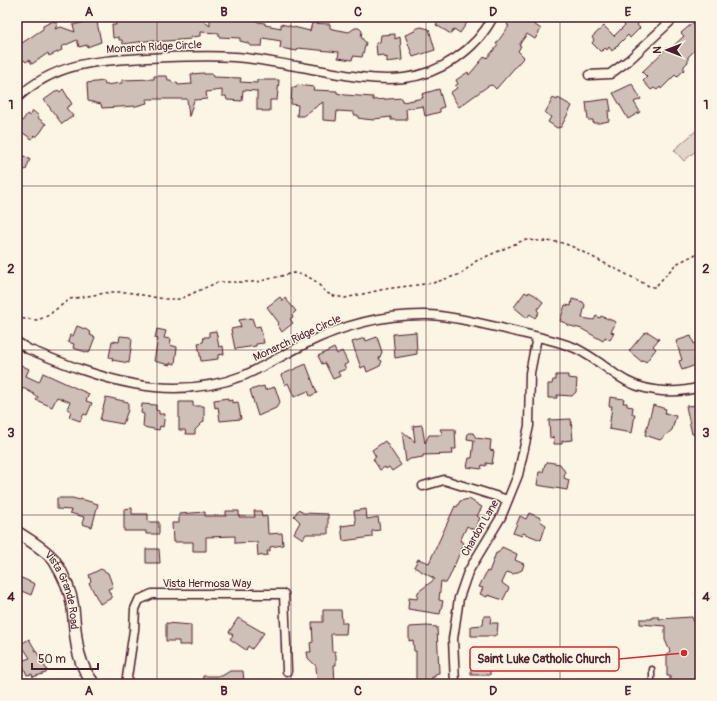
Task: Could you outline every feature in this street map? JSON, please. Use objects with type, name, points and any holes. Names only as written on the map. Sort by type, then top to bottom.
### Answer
[{"type":"street","name":"Monarch Ridge Circle","points":[[17,98],[34,85],[60,70],[86,62],[115,60],[196,56],[235,57],[368,78],[412,77],[433,71],[461,54],[478,38],[493,17]]},
{"type":"street","points":[[589,76],[610,74],[629,60],[675,17]]},
{"type":"street","name":"Monarch Ridge Circle","points":[[17,342],[28,350],[110,380],[145,386],[173,387],[212,383],[244,375],[323,336],[352,324],[378,319],[427,315],[451,317],[572,346],[605,366],[620,378],[638,386],[662,390],[688,390],[700,387]]},
{"type":"street","name":"Chardon Lane","points":[[455,684],[453,639],[459,598],[474,559],[501,517],[518,474],[529,426],[530,373],[537,337]]},
{"type":"street","points":[[423,486],[444,480],[508,500]]},
{"type":"street","name":"Vista Grande Road","points":[[17,532],[53,559],[66,582],[73,607],[77,650],[83,668],[94,684]]},
{"type":"street","name":"Vista Hermosa Way","points":[[126,684],[134,630],[135,609],[139,600],[152,594],[284,594],[287,671]]},
{"type":"lane","points":[[652,669],[652,684]]},
{"type":"path","points":[[17,316],[24,319],[38,320],[47,316],[70,299],[111,292],[127,292],[164,299],[180,299],[218,282],[257,282],[293,273],[304,275],[314,280],[326,293],[345,298],[385,289],[433,282],[461,274],[476,261],[524,240],[553,241],[571,246],[655,287],[676,264],[700,252]]},
{"type":"shaded area","points":[[698,129],[700,131],[700,147],[684,161],[674,150]]},
{"type":"building","points":[[88,17],[96,17],[101,42],[87,47],[87,45],[79,47],[77,40],[61,47],[62,50],[49,56],[48,53],[32,64],[29,60],[26,62],[24,60],[19,63],[17,59],[17,35],[22,43],[43,29],[43,26],[53,21],[58,23],[55,29],[61,27],[75,32],[73,25],[89,21]]},
{"type":"building","points":[[142,17],[198,17],[210,26],[210,17],[253,17],[258,22],[265,23],[265,25],[281,28],[281,24],[310,31],[312,23],[330,24],[330,28],[349,32],[355,28],[359,28],[362,31],[361,37],[366,43],[362,57],[353,56],[352,60],[338,58],[339,52],[298,48],[297,51],[280,48],[281,41],[263,38],[262,46],[250,46],[248,43],[240,41],[240,38],[219,37],[219,33],[200,32],[200,36],[191,37],[191,39],[153,42],[153,40],[123,44],[122,40],[119,40],[119,37],[113,38],[112,25],[116,25],[115,20],[142,21]]},
{"type":"building","points":[[442,17],[471,17],[460,33],[454,29],[451,34],[436,25]]},
{"type":"building","points":[[511,17],[533,17],[531,22],[541,29],[535,39],[527,34],[519,45],[521,46],[518,51],[524,57],[496,89],[492,85],[488,86],[459,107],[450,93],[457,88],[455,86],[458,84],[456,80],[468,72],[469,75],[485,56],[487,58],[498,45],[496,44],[509,26],[507,25]]},
{"type":"building","points":[[617,17],[639,17],[642,20],[637,25],[640,28],[630,38],[628,35],[612,51],[609,47],[607,50],[605,48],[601,52],[592,43],[594,40],[592,37],[604,26],[614,36],[625,25]]},
{"type":"building","points":[[700,17],[700,52],[696,49],[688,57],[688,62],[684,66],[684,70],[677,77],[675,75],[661,89],[660,87],[657,90],[654,88],[651,90],[643,81],[647,77],[642,72],[667,48],[669,50],[684,36],[681,33]]},
{"type":"building","points":[[421,27],[429,29],[435,50],[413,57],[405,35]]},
{"type":"building","points":[[395,34],[395,39],[400,37],[402,60],[387,62],[387,57],[384,58],[383,55],[377,56],[376,43],[380,42],[381,35]]},
{"type":"building","points":[[191,74],[212,74],[213,77],[241,78],[240,82],[257,83],[257,80],[279,80],[277,100],[270,100],[270,111],[262,111],[257,110],[257,91],[243,90],[242,101],[227,100],[226,96],[222,96],[222,90],[206,92],[207,99],[194,100],[189,117],[187,99],[146,99],[147,103],[136,106],[102,108],[101,104],[88,101],[87,83],[104,81],[105,85],[122,83],[122,80],[154,79],[154,76],[167,76],[168,80],[171,80],[172,83],[177,82],[178,85],[192,84]]},
{"type":"building","points":[[632,84],[641,99],[634,102],[640,112],[628,119],[613,93]]},
{"type":"building","points":[[297,85],[314,87],[313,90],[337,91],[337,93],[345,95],[373,97],[373,100],[402,98],[403,102],[423,98],[422,94],[439,89],[444,107],[440,108],[440,112],[425,116],[423,106],[406,109],[407,120],[391,120],[391,117],[374,120],[364,119],[358,118],[358,115],[354,115],[354,112],[337,111],[336,121],[323,120],[323,102],[303,116],[297,116],[298,105],[291,104],[292,87],[296,88]]},
{"type":"building","points":[[63,89],[72,104],[66,108],[73,116],[62,124],[44,100],[58,90],[60,92]]},
{"type":"building","points":[[553,98],[557,100],[558,98],[572,106],[561,127],[557,128],[548,122],[551,117],[545,113]]},
{"type":"building","points":[[609,99],[611,111],[608,111],[609,121],[593,123],[593,120],[588,120],[586,102]]},
{"type":"building","points":[[33,111],[39,116],[38,118],[46,124],[40,133],[36,137],[34,135],[32,139],[17,129],[27,114],[30,116]]},
{"type":"building","points":[[17,153],[30,159],[26,170],[17,166]]},
{"type":"building","points":[[525,292],[535,295],[543,302],[537,310],[539,312],[535,318],[530,314],[527,318],[514,307]]},
{"type":"building","points":[[280,297],[283,301],[285,298],[296,311],[290,319],[293,323],[282,332],[277,324],[279,323],[267,307]]},
{"type":"building","points":[[572,299],[583,302],[585,305],[582,318],[594,320],[596,316],[600,318],[601,316],[616,322],[611,332],[614,333],[610,340],[605,337],[603,341],[582,329],[567,325],[568,324],[560,321],[565,305],[571,306]]},
{"type":"building","points":[[252,318],[255,327],[260,326],[264,343],[256,344],[256,346],[235,349],[231,329],[241,327],[239,320]]},
{"type":"building","points":[[77,326],[87,330],[91,333],[90,335],[95,337],[89,353],[73,348],[74,344],[68,342],[70,335],[73,336]]},
{"type":"building","points":[[157,329],[166,331],[164,338],[171,339],[170,345],[177,347],[175,364],[170,363],[170,365],[154,361],[158,339],[155,338]]},
{"type":"building","points":[[216,331],[219,347],[223,346],[224,354],[218,355],[218,359],[201,361],[198,343],[203,342],[204,337],[209,337],[209,332]]},
{"type":"building","points":[[416,332],[417,354],[395,358],[393,334]]},
{"type":"building","points":[[648,332],[659,339],[653,346],[656,349],[646,362],[643,360],[642,362],[629,351],[644,333]]},
{"type":"building","points":[[120,336],[130,337],[132,340],[129,363],[112,360],[113,358],[109,357],[112,341],[119,342]]},
{"type":"building","points":[[691,336],[694,344],[697,343],[700,356],[694,360],[696,365],[682,370],[679,361],[682,360],[676,341]]},
{"type":"building","points":[[377,337],[382,352],[379,359],[382,361],[380,366],[367,372],[365,366],[361,368],[352,342],[365,338],[366,341]]},
{"type":"building","points":[[334,348],[337,354],[342,351],[348,363],[344,365],[346,369],[338,372],[340,376],[333,379],[325,363],[322,364],[318,356]]},
{"type":"building","points":[[17,363],[29,369],[26,376],[39,382],[43,373],[89,394],[86,401],[92,403],[87,415],[84,414],[80,421],[69,417],[71,411],[67,409],[70,402],[57,397],[52,407],[36,400],[38,397],[23,388],[17,399]]},
{"type":"building","points":[[306,364],[317,393],[310,396],[308,391],[294,397],[288,383],[285,385],[281,375]]},
{"type":"building","points":[[556,375],[568,375],[568,378],[577,379],[576,392],[572,396],[557,395],[557,398],[548,398],[548,384],[552,384],[553,380],[556,380]]},
{"type":"building","points":[[264,386],[265,390],[275,387],[280,402],[276,408],[258,416],[250,390]]},
{"type":"building","points":[[106,397],[128,402],[128,410],[123,424],[100,420]]},
{"type":"building","points":[[610,397],[624,399],[623,403],[627,403],[627,406],[633,407],[632,414],[635,414],[632,433],[609,429],[612,406],[609,406]]},
{"type":"building","points":[[228,398],[228,401],[232,400],[232,403],[238,402],[241,419],[220,421],[218,407],[215,408],[214,400]]},
{"type":"building","points":[[179,402],[193,402],[193,406],[204,406],[204,421],[195,430],[195,434],[186,434],[185,430],[179,430]]},
{"type":"building","points":[[142,404],[156,405],[156,410],[159,411],[159,414],[165,414],[163,427],[160,426],[159,430],[143,427],[144,414],[141,413]]},
{"type":"building","points":[[653,405],[666,409],[665,413],[676,416],[672,430],[660,440],[645,435]]},
{"type":"building","points":[[700,405],[700,434],[692,434],[686,406]]},
{"type":"building","points":[[571,419],[573,440],[562,441],[562,444],[554,444],[554,437],[550,438],[549,420]]},
{"type":"building","points":[[422,425],[425,443],[429,435],[443,435],[440,429],[455,429],[456,449],[452,449],[453,454],[423,455],[423,457],[410,459],[406,462],[402,431],[415,442],[413,426]]},
{"type":"building","points":[[468,433],[473,433],[476,438],[491,440],[490,450],[494,451],[492,464],[486,463],[486,466],[482,465],[481,469],[467,467],[469,458],[472,458],[474,440],[467,439]]},
{"type":"building","points":[[385,441],[401,465],[392,471],[389,467],[386,469],[385,467],[380,470],[373,459],[376,457],[372,450]]},
{"type":"building","points":[[548,462],[560,464],[565,472],[564,478],[569,480],[567,490],[537,485],[539,472],[543,472],[545,464]]},
{"type":"building","points":[[57,498],[81,499],[98,504],[92,527],[82,524],[84,517],[70,513],[71,510],[57,509]]},
{"type":"building","points":[[469,499],[482,507],[477,516],[480,518],[474,530],[467,526],[460,541],[464,543],[449,578],[446,583],[441,581],[439,600],[443,601],[440,614],[408,609],[409,598],[417,599],[418,592],[435,579],[414,567],[418,559],[429,563],[455,506],[457,507],[460,501]]},
{"type":"building","points":[[132,508],[132,514],[148,514],[148,522],[159,522],[159,534],[146,534],[146,531],[124,531],[124,509]]},
{"type":"building","points":[[299,509],[303,513],[328,514],[328,534],[306,534],[303,539],[294,533],[300,522],[294,516]]},
{"type":"building","points":[[366,509],[367,519],[378,517],[380,530],[372,531],[372,537],[343,541],[341,526],[356,524],[354,511]]},
{"type":"building","points":[[226,511],[239,511],[239,517],[255,517],[254,511],[261,511],[262,517],[267,516],[268,534],[282,533],[283,545],[270,547],[270,551],[267,551],[268,555],[258,556],[257,542],[235,543],[235,536],[206,537],[206,551],[193,551],[193,542],[173,542],[172,523],[179,523],[179,514],[205,512],[205,516],[226,516]]},
{"type":"building","points":[[529,513],[541,518],[540,521],[546,525],[541,540],[523,533],[522,536],[513,533],[520,516],[526,519]]},
{"type":"building","points":[[502,547],[517,554],[515,560],[524,564],[522,570],[513,574],[507,572],[502,583],[509,588],[503,600],[480,594],[483,588],[479,587],[487,571],[489,572],[496,553],[498,553]]},
{"type":"building","points":[[146,549],[159,549],[160,563],[146,563]]},
{"type":"building","points":[[101,569],[108,573],[113,587],[108,589],[112,598],[100,604],[89,583],[91,581],[89,575]]},
{"type":"building","points":[[17,576],[35,584],[31,595],[17,589]]},
{"type":"building","points":[[323,610],[341,610],[342,623],[347,623],[346,634],[331,634],[332,652],[335,651],[336,656],[336,665],[334,665],[335,684],[317,684],[316,666],[308,658],[307,652],[311,652],[310,643],[313,642],[312,622],[323,622]]},
{"type":"building","points":[[484,616],[491,616],[490,623],[498,623],[497,634],[494,636],[471,636],[471,626],[483,625]]},
{"type":"building","points":[[652,617],[659,617],[659,619],[692,617],[694,622],[699,622],[700,656],[697,658],[696,684],[670,684],[670,676],[667,676],[667,655],[670,651],[665,640],[665,626],[640,624],[640,619],[652,619]]},
{"type":"building","points":[[238,618],[264,633],[252,649],[248,646],[246,650],[230,639],[233,635],[229,632]]},
{"type":"building","points":[[166,623],[191,625],[191,645],[179,645],[179,641],[166,641]]},
{"type":"building","points":[[409,627],[437,627],[439,673],[435,674],[435,677],[432,677],[432,683],[416,684],[416,651],[414,651],[413,640],[409,641]]},
{"type":"building","points":[[29,639],[47,670],[46,673],[33,677],[32,674],[27,675],[21,661],[30,658],[21,644]]},
{"type":"building","points":[[476,651],[484,651],[484,654],[500,655],[500,664],[496,664],[496,670],[490,671],[490,675],[471,675],[471,657],[476,657]]},
{"type":"building","points":[[230,671],[243,671],[244,682],[236,684],[203,684],[203,676],[222,676]]},
{"type":"place","name":"Saint Luke Catholic Church","points":[[684,653]]}]
